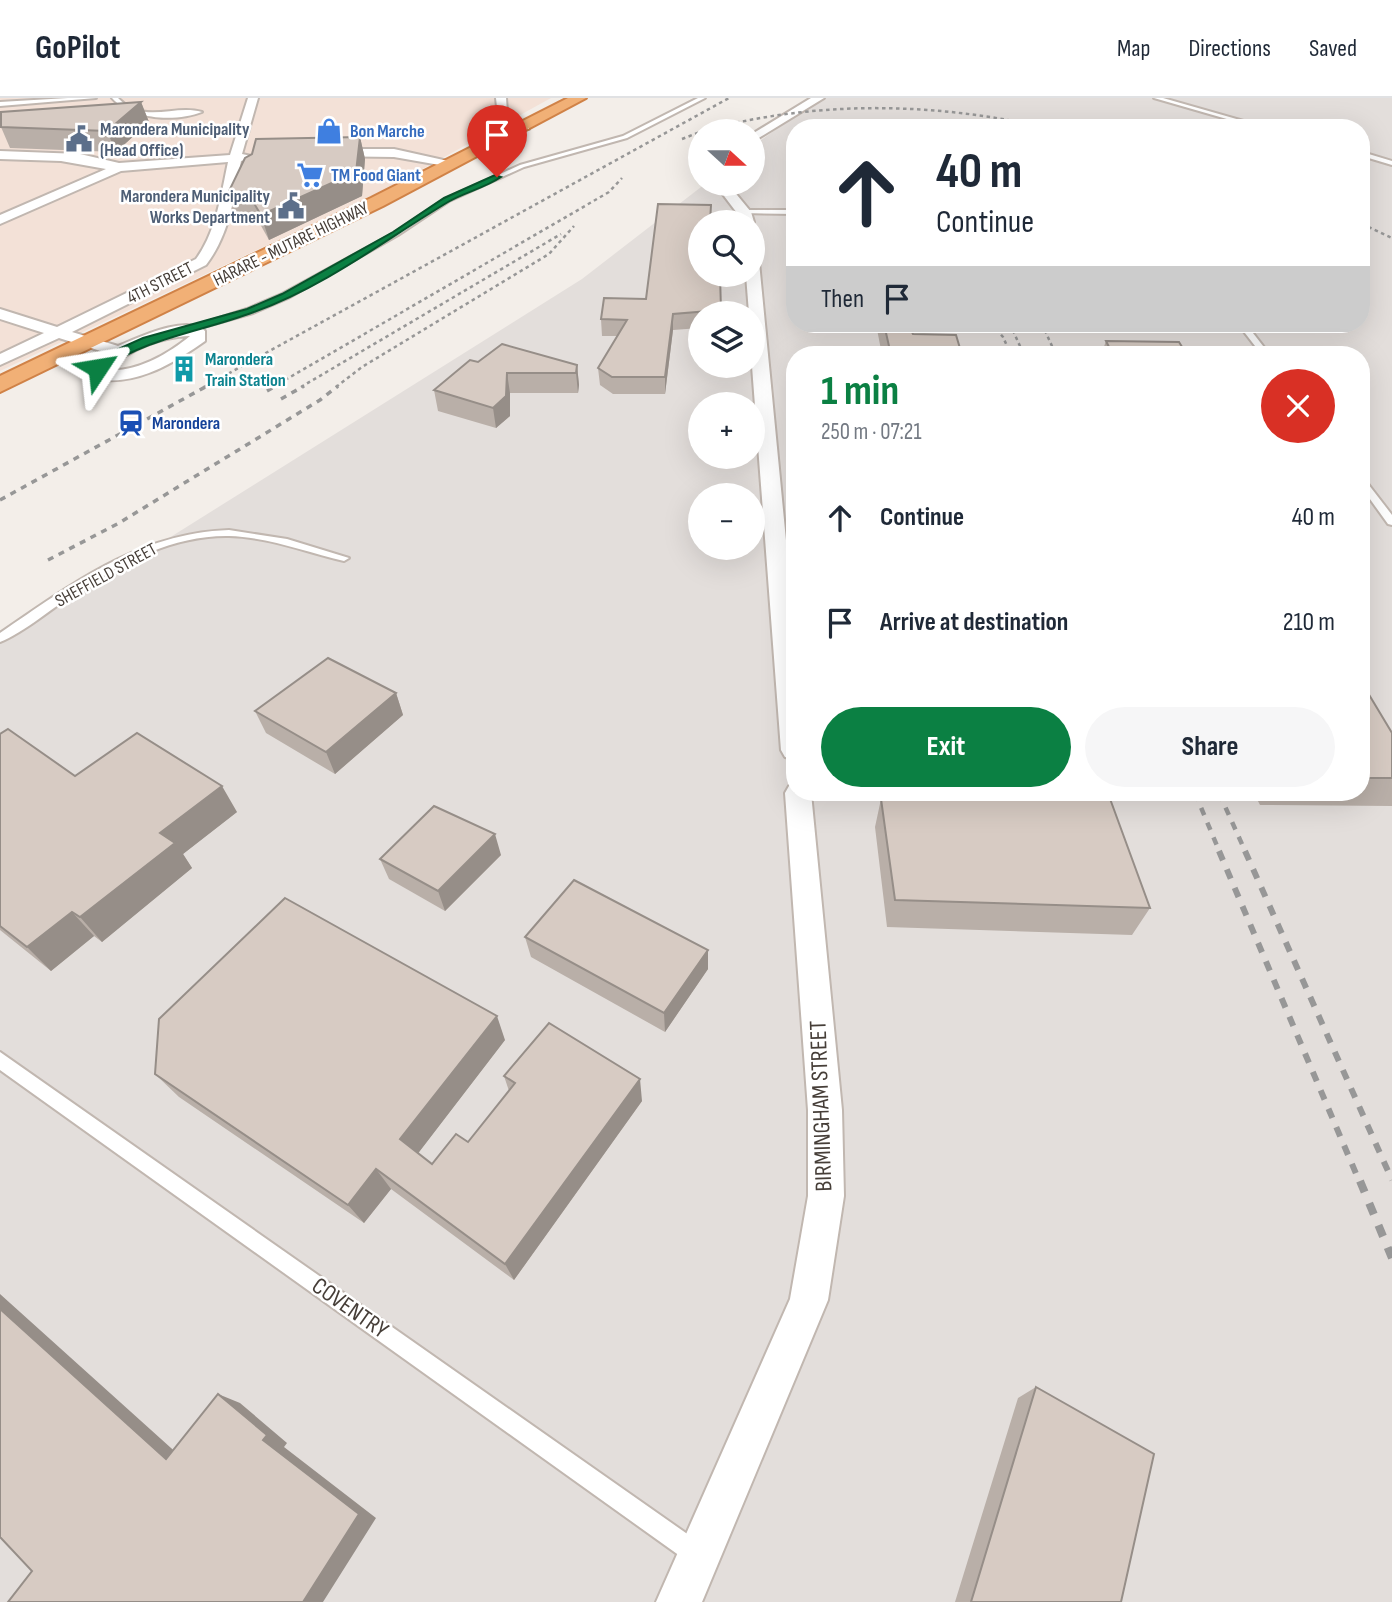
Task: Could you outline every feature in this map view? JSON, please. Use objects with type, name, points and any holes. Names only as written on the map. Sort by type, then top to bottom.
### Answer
[{"type":"highway","name":"HARARE - MUTARE HIGHWAY","points":[[0,385],[579,98]]},
{"type":"street","name":"4TH STREET","points":[[0,360],[201,262],[210,250],[225,210],[253,98]]},
{"type":"street","points":[[501,98],[502,114],[525,127]]},
{"type":"street","points":[[765,131],[819,98]]},
{"type":"street","points":[[317,153],[394,153],[452,163]]},
{"type":"street","points":[[0,155],[141,160],[264,156]]},
{"type":"street","points":[[67,159],[119,167],[240,157]]},
{"type":"street","points":[[67,159],[76,171],[75,187]]},
{"type":"street","points":[[0,220],[119,167],[141,160]]},
{"type":"street","points":[[730,196],[741,210]]},
{"type":"street","points":[[754,287],[786,657]]},
{"type":"street","points":[[0,314],[86,344],[119,352]]},
{"type":"street","points":[[197,331],[200,338],[130,376],[110,378],[97,374],[98,368],[119,352],[166,332],[197,331]]},
{"type":"street","name":"BIRMINGHAM STREET","points":[[679,1602],[809,1300],[826,1196],[825,1110],[799,801]]},
{"type":"lane","points":[[0,104],[93,98]]},
{"type":"lane","points":[[115,98],[123,107],[137,112],[199,112]]},
{"type":"lane","points":[[186,330],[250,311],[285,296],[396,234],[447,200],[510,171],[625,137],[702,98]]},
{"type":"lane","points":[[1157,98],[1233,119]]},
{"type":"lane","points":[[1370,157],[1392,163]]},
{"type":"lane","points":[[765,215],[786,213]]},
{"type":"lane","points":[[1370,493],[1392,522]]},
{"type":"lane","name":"SHEFFIELD STREET","points":[[0,638],[132,556],[191,536],[226,532],[259,536],[344,558]]},
{"type":"lane","name":"COVENTRY","points":[[0,1060],[700,1556]]},
{"type":"shaded area","points":[[0,98],[551,98],[388,188],[0,371]]},
{"type":"shaded area","points":[[819,98],[1392,98],[1392,1602],[0,1602],[0,644],[582,279],[689,196],[765,196],[765,137],[786,122],[786,333],[1370,333],[1370,119],[790,119]]},
{"type":"building","points":[[141,102],[107,131],[1,127],[1,112]]},
{"type":"building","points":[[360,137],[356,172],[261,215],[252,200],[228,193],[245,158],[252,154],[256,139]]},
{"type":"building","points":[[658,204],[711,205],[711,210],[688,210],[688,287],[720,287],[721,301],[688,301],[688,313],[673,314],[665,377],[612,377],[598,368],[627,320],[601,319],[604,298],[646,299]]},
{"type":"building","points":[[886,333],[956,335],[959,346],[889,346]]},
{"type":"building","points":[[1106,341],[1179,342],[1181,346],[1108,346]]},
{"type":"building","points":[[502,344],[577,365],[576,373],[507,373],[506,396],[493,408],[434,390],[470,360],[478,362]]},
{"type":"building","points":[[328,658],[396,693],[326,752],[255,711]]},
{"type":"building","points":[[1370,696],[1392,733],[1392,778],[1370,778]]},
{"type":"building","points":[[8,729],[75,776],[137,733],[222,786],[160,833],[175,843],[80,917],[72,912],[27,947],[0,926],[0,734]]},
{"type":"building","points":[[881,801],[1111,801],[1150,908],[895,900]]},
{"type":"building","points":[[434,806],[495,834],[438,891],[380,859]]},
{"type":"building","points":[[574,880],[708,950],[664,1013],[525,937]]},
{"type":"building","points":[[285,898],[497,1016],[400,1139],[432,1164],[456,1134],[468,1142],[515,1083],[504,1076],[549,1023],[640,1079],[505,1264],[376,1169],[348,1205],[155,1074],[159,1019]]},
{"type":"building","points":[[0,1309],[166,1459],[218,1394],[267,1435],[263,1440],[359,1514],[303,1602],[8,1602],[32,1571],[0,1537]]},
{"type":"building","points":[[1036,1387],[1154,1454],[1121,1602],[971,1602]]},
{"type":"railway","points":[[204,387],[729,98]]},
{"type":"railway","points":[[757,119],[788,114],[875,108],[918,109],[1005,119]]},
{"type":"railway","points":[[682,139],[688,137]]},
{"type":"railway","points":[[273,387],[609,192],[622,178]]},
{"type":"railway","points":[[336,387],[362,367],[549,254],[574,226]]},
{"type":"railway","points":[[1370,228],[1392,238]]},
{"type":"railway","points":[[301,387],[561,234]]},
{"type":"railway","points":[[1000,333],[1007,346]]},
{"type":"railway","points":[[1014,333],[1020,346]]},
{"type":"railway","points":[[1046,333],[1052,346]]},
{"type":"railway","points":[[0,500],[207,386]]},
{"type":"railway","points":[[267,391],[276,386]]},
{"type":"railway","points":[[281,399],[304,386]]},
{"type":"railway","points":[[48,560],[119,523],[320,400],[338,386]]},
{"type":"railway","points":[[1198,801],[1220,853]]},
{"type":"railway","points":[[1223,801],[1246,853]]},
{"type":"railway","points":[[1219,851],[1360,1183]]},
{"type":"railway","points":[[1245,851],[1392,1180]]},
{"type":"railway","points":[[1360,1181],[1392,1258]]},
{"type":"place","name":"Bon Marche","points":[[329,131]]},
{"type":"place","name":"Marondera Municipality (Head Office)","points":[[79,139]]},
{"type":"place","name":"TM Food Giant","points":[[310,175]]},
{"type":"place","name":"Marondera Municipality Works Department","points":[[291,206]]},
{"type":"place","name":"Marondera Train Station","points":[[184,369]]},
{"type":"place","name":"Marondera","points":[[131,423]]},
{"type":"route","points":[[98,368],[119,352],[166,332],[186,330],[250,311],[285,296],[396,234],[447,200],[497,177]]}]
